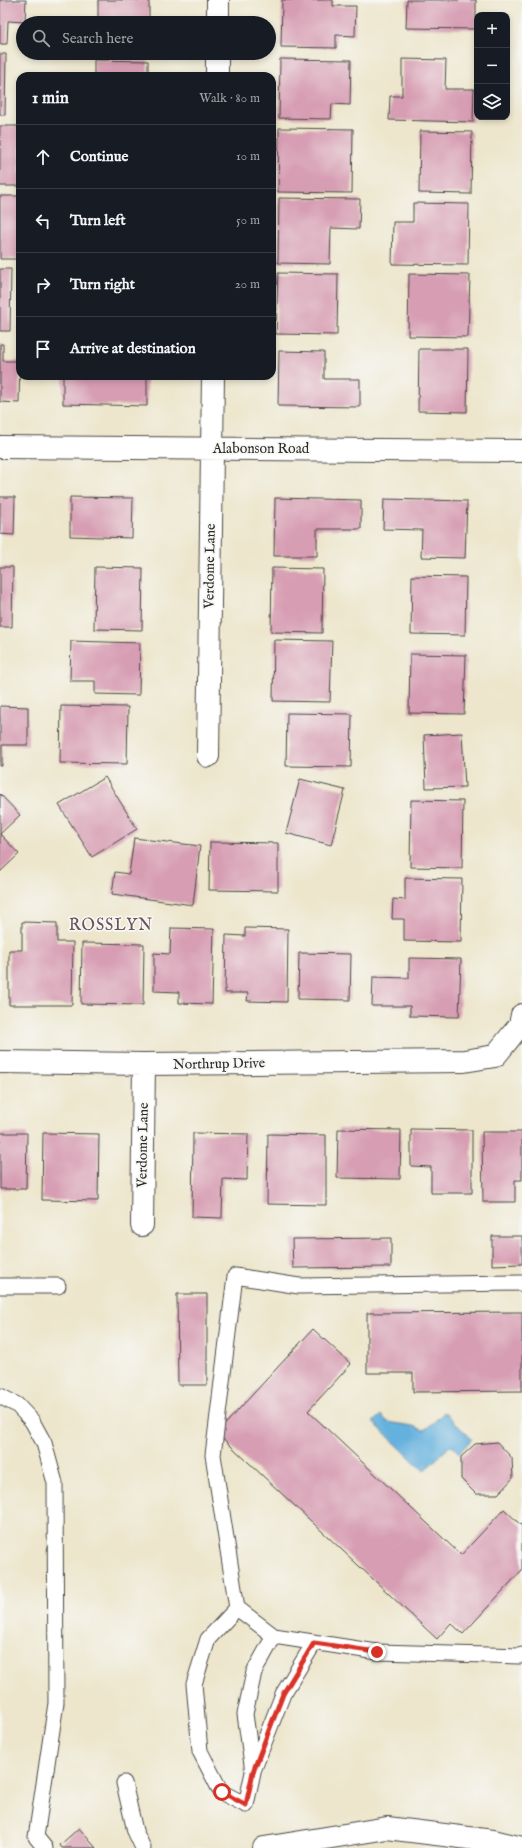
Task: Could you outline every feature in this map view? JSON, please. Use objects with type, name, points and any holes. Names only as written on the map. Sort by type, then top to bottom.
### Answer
[{"type":"street","points":[[218,0],[218,16]]},
{"type":"street","points":[[217,60],[217,72]]},
{"type":"street","name":"Verdome Lane","points":[[208,756],[213,380]]},
{"type":"street","name":"Alabonson Road","points":[[0,447],[522,451]]},
{"type":"street","name":"Northrup Drive","points":[[0,1062],[144,1064],[464,1061],[496,1056],[520,1025],[522,1014]]},
{"type":"street","name":"Verdome Lane","points":[[142,1225],[144,1064]]},
{"type":"street","points":[[264,1848],[387,1828],[494,1840],[522,1848]]},
{"type":"lane","points":[[522,1283],[298,1286],[235,1276],[214,1455],[237,1608],[274,1636],[377,1652],[522,1655]]},
{"type":"lane","points":[[0,1286],[58,1286]]},
{"type":"lane","points":[[0,1396],[17,1405],[32,1421],[44,1443],[55,1483],[56,1702],[36,1837],[45,1848]]},
{"type":"lane","points":[[237,1608],[208,1639],[194,1684],[200,1750],[222,1792],[246,1805],[253,1772],[283,1694],[314,1643]]},
{"type":"lane","points":[[253,1772],[245,1714],[254,1672],[274,1636]]},
{"type":"lane","points":[[124,1783],[135,1831],[143,1848]]},
{"type":"water","points":[[444,1412],[472,1439],[459,1453],[451,1445],[424,1471],[373,1422],[381,1415],[388,1422],[413,1426],[424,1430]]},
{"type":"building","points":[[0,0],[26,0],[25,16],[16,16],[16,21],[8,21],[7,44],[0,44]]},
{"type":"building","points":[[98,0],[149,0],[149,16],[98,16]]},
{"type":"building","points":[[282,0],[333,0],[333,6],[356,6],[355,36],[336,35],[336,48],[281,47]]},
{"type":"building","points":[[407,0],[476,0],[474,29],[406,28]]},
{"type":"building","points":[[0,54],[6,54],[5,115],[0,115]]},
{"type":"building","points":[[280,59],[351,60],[350,105],[332,104],[331,119],[279,118]]},
{"type":"building","points":[[402,59],[446,60],[445,89],[474,89],[473,122],[389,120],[390,96],[402,96]]},
{"type":"building","points":[[94,60],[148,61],[148,72],[94,72]]},
{"type":"building","points":[[0,126],[16,126],[16,186],[0,186]]},
{"type":"building","points":[[279,128],[353,129],[352,193],[278,192]]},
{"type":"building","points":[[420,131],[472,132],[471,194],[419,193]]},
{"type":"building","points":[[0,196],[16,196],[16,259],[0,259]]},
{"type":"building","points":[[279,198],[360,199],[359,229],[331,228],[330,264],[278,263]]},
{"type":"building","points":[[413,203],[469,204],[468,265],[392,264],[393,222],[413,222]]},
{"type":"building","points":[[0,269],[11,269],[10,331],[0,331]]},
{"type":"building","points":[[278,273],[338,274],[337,335],[276,334]]},
{"type":"building","points":[[409,274],[470,275],[468,337],[408,336]]},
{"type":"building","points":[[0,344],[3,344],[3,361],[16,361],[16,380],[20,380],[19,403],[0,402]]},
{"type":"building","points":[[419,349],[468,349],[467,412],[418,411]]},
{"type":"building","points":[[279,351],[324,352],[324,379],[360,379],[360,407],[278,406]]},
{"type":"building","points":[[63,380],[147,380],[147,406],[63,404]]},
{"type":"building","points":[[0,497],[15,497],[14,535],[0,534]]},
{"type":"building","points":[[70,497],[133,498],[132,538],[70,536]]},
{"type":"building","points":[[275,498],[361,500],[361,529],[317,529],[317,556],[274,556]]},
{"type":"building","points":[[384,499],[467,501],[465,558],[421,557],[422,530],[383,529]]},
{"type":"building","points":[[0,567],[13,567],[12,627],[0,627]]},
{"type":"building","points":[[95,567],[143,568],[142,630],[94,629]]},
{"type":"building","points":[[272,568],[323,569],[322,633],[271,632]]},
{"type":"building","points":[[412,576],[466,577],[465,635],[411,634]]},
{"type":"building","points":[[274,640],[332,641],[330,702],[273,701]]},
{"type":"building","points":[[71,641],[140,643],[139,695],[95,694],[95,681],[70,681]]},
{"type":"building","points":[[410,654],[466,655],[464,714],[409,713]]},
{"type":"building","points":[[0,706],[28,707],[28,745],[2,745],[2,766],[0,766]]},
{"type":"building","points":[[61,706],[128,707],[127,764],[60,763]]},
{"type":"building","points":[[287,713],[352,714],[351,767],[286,766]]},
{"type":"building","points":[[462,733],[465,787],[426,788],[424,735]]},
{"type":"building","points":[[105,777],[137,829],[92,857],[59,805]]},
{"type":"building","points":[[300,779],[345,790],[331,845],[286,833]]},
{"type":"building","points":[[0,794],[20,815],[0,834]]},
{"type":"building","points":[[411,800],[463,801],[462,868],[410,867]]},
{"type":"building","points":[[0,834],[19,854],[0,872]]},
{"type":"building","points":[[134,838],[200,846],[193,905],[112,894],[115,872],[129,874]]},
{"type":"building","points":[[210,842],[278,843],[278,891],[209,890]]},
{"type":"building","points":[[405,878],[462,879],[461,942],[404,941],[404,919],[392,919],[393,899],[405,900]]},
{"type":"building","points":[[22,922],[57,923],[57,942],[73,942],[72,1005],[9,1005],[9,950],[22,950]]},
{"type":"building","points":[[171,928],[214,929],[212,1004],[179,1003],[179,992],[154,991],[154,953],[170,954]]},
{"type":"building","points":[[245,928],[288,929],[287,1002],[247,1001],[248,993],[225,993],[226,935],[245,936]]},
{"type":"building","points":[[82,943],[144,944],[143,1005],[81,1004]]},
{"type":"building","points":[[299,953],[351,954],[350,1000],[298,999]]},
{"type":"building","points":[[409,958],[461,959],[459,1017],[410,1016],[410,1006],[372,1006],[373,977],[409,978]]},
{"type":"building","points":[[338,1129],[401,1130],[400,1179],[337,1178]]},
{"type":"building","points":[[411,1129],[472,1130],[472,1193],[431,1193],[431,1167],[411,1166]]},
{"type":"building","points":[[482,1132],[522,1132],[522,1180],[515,1180],[515,1202],[483,1202]]},
{"type":"building","points":[[0,1133],[27,1133],[26,1189],[0,1189]]},
{"type":"building","points":[[43,1133],[99,1134],[98,1201],[42,1200]]},
{"type":"building","points":[[193,1133],[248,1134],[247,1180],[223,1179],[222,1218],[192,1217]]},
{"type":"building","points":[[268,1134],[326,1135],[326,1205],[267,1204]]},
{"type":"building","points":[[492,1236],[522,1236],[522,1264],[492,1265]]},
{"type":"building","points":[[391,1238],[391,1267],[293,1268],[292,1239]]},
{"type":"building","points":[[177,1294],[207,1294],[207,1385],[178,1385]]},
{"type":"building","points":[[522,1312],[522,1391],[413,1392],[413,1373],[367,1373],[367,1313]]},
{"type":"building","points":[[313,1329],[351,1364],[308,1411],[461,1555],[504,1509],[522,1526],[522,1570],[463,1634],[451,1623],[437,1639],[217,1433]]},
{"type":"building","points":[[497,1442],[512,1458],[513,1478],[498,1494],[476,1494],[461,1479],[461,1457],[475,1444]]},
{"type":"building","points":[[79,1828],[96,1848],[62,1848],[60,1845]]},
{"type":"district","name":"ROSSLYN","points":[[111,926]]},
{"type":"route","points":[[222,1792],[246,1805],[253,1772],[283,1694],[314,1643],[377,1652]]}]
